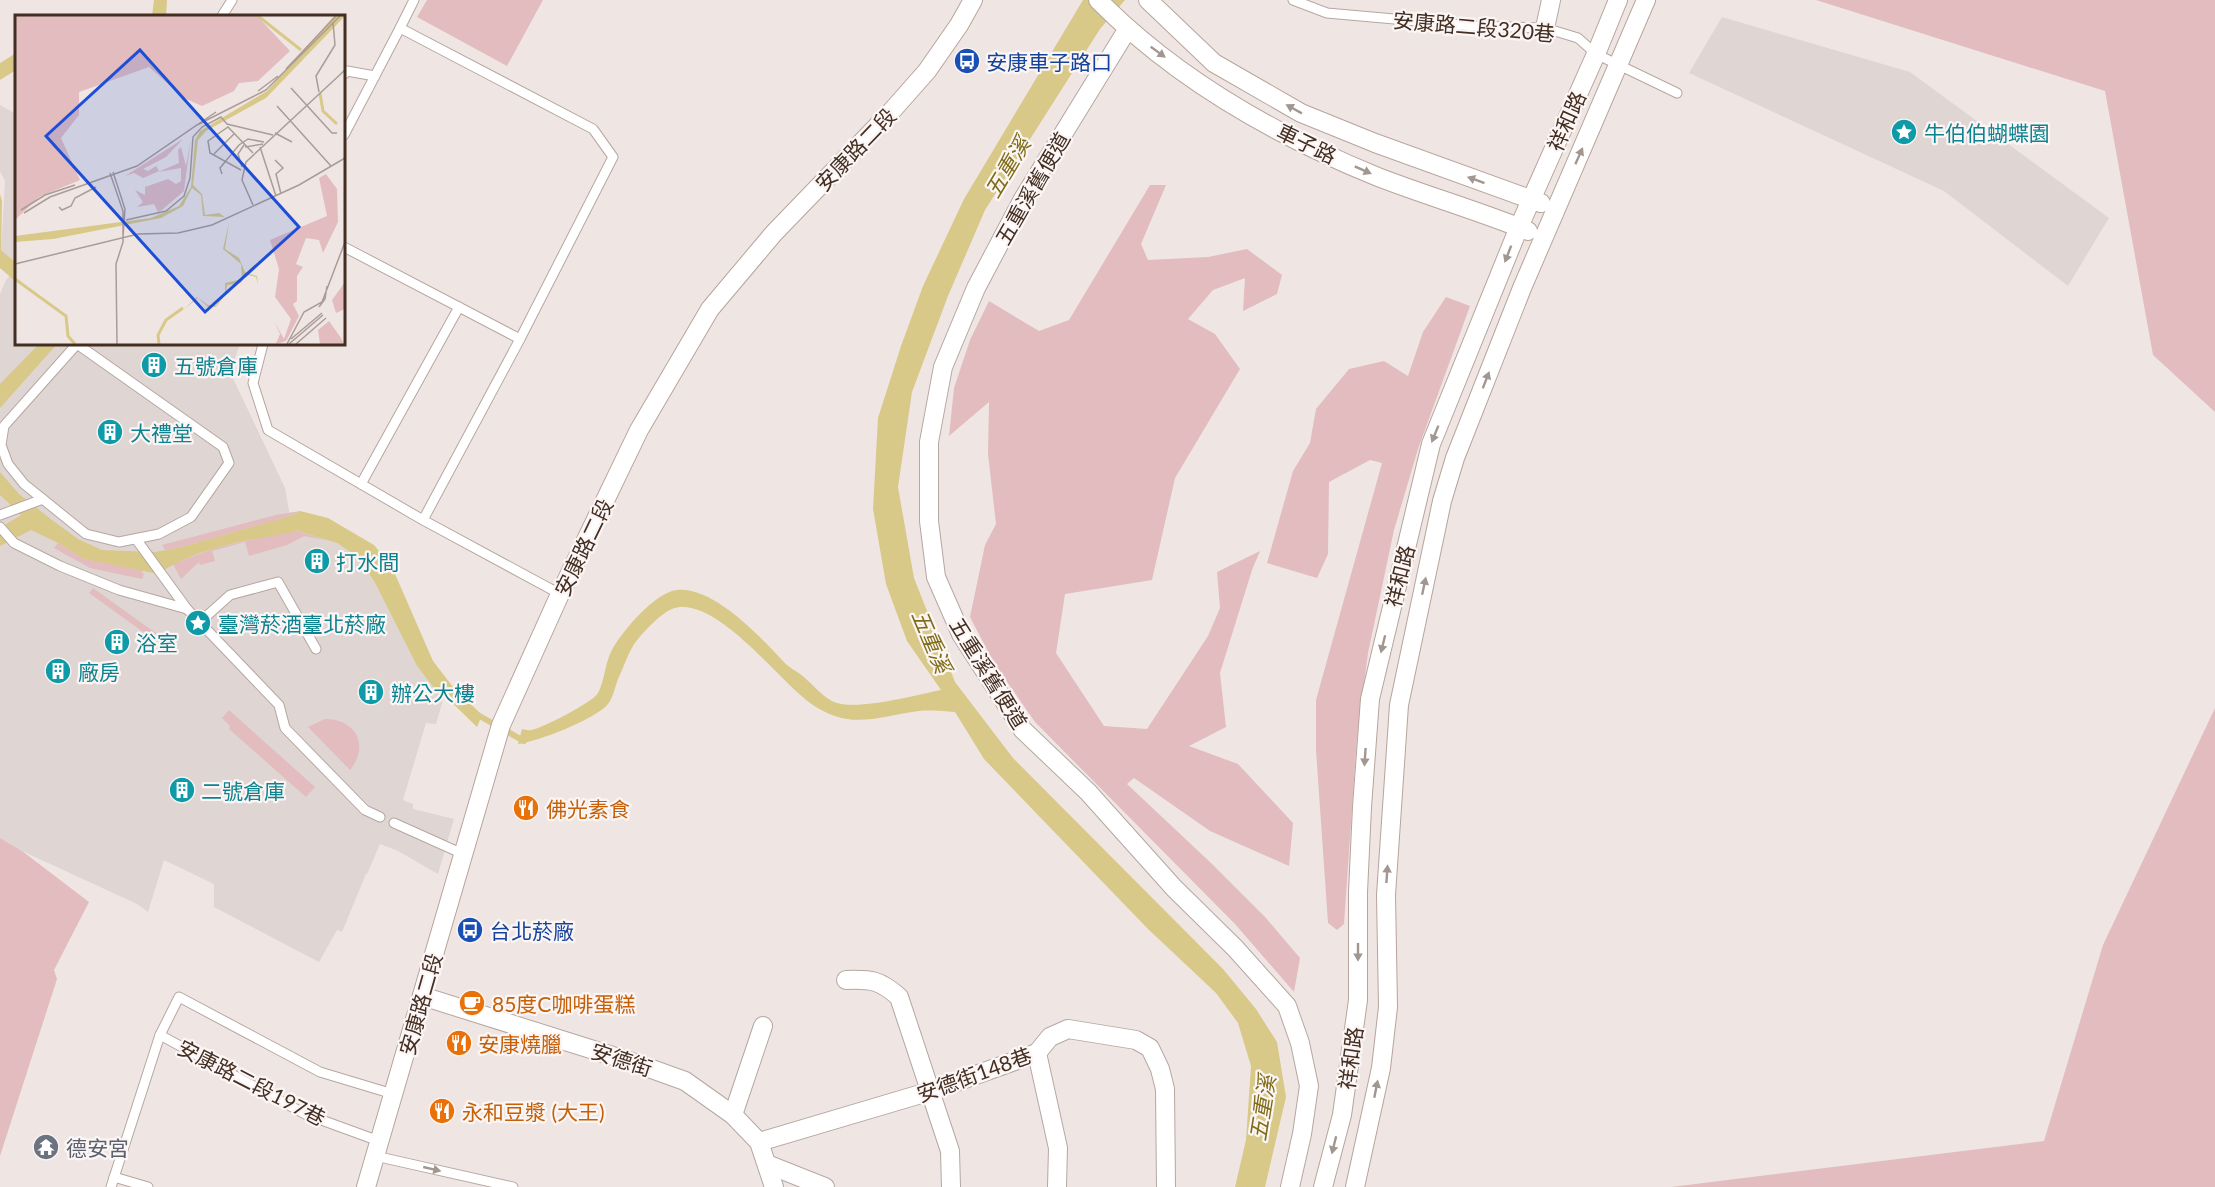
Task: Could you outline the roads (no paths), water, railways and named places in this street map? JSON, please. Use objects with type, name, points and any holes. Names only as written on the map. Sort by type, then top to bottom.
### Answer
[{"type":"street","name":"安康路二段","points":[[366,1187],[501,725],[560,594],[639,430],[710,309],[774,233],[889,114],[927,70],[959,25],[973,0]]},
{"type":"street","name":"車子路","points":[[1098,0],[1127,30],[1210,90],[1287,136],[1378,177],[1544,237]]},
{"type":"street","name":"車子路","points":[[1148,0],[1214,63],[1301,113],[1375,143],[1556,209]]},
{"type":"street","points":[[1545,28],[1551,0]]},
{"type":"street","name":"祥和路","points":[[1323,1187],[1342,1115],[1358,1000],[1359,871],[1370,699],[1431,444],[1519,227],[1618,0]]},
{"type":"street","name":"祥和路","points":[[1355,1187],[1380,1068],[1388,1007],[1386,896],[1399,705],[1445,490],[1455,458],[1544,237],[1646,0]]},
{"type":"street","name":"五重溪舊便道","points":[[1127,30],[1023,198],[976,288],[943,367],[929,442],[929,521],[936,576],[961,634],[1023,730],[1088,792],[1174,888],[1235,948],[1287,1006],[1300,1043],[1309,1086],[1302,1134],[1290,1187]]},
{"type":"street","points":[[846,980],[872,980],[883,984],[899,997],[950,1151],[951,1187]]},
{"type":"street","name":"安德街","points":[[422,996],[685,1081],[733,1115],[759,1142],[774,1187]]},
{"type":"street","points":[[733,1115],[763,1026]]},
{"type":"street","name":"安德街148巷","points":[[759,1142],[931,1091],[1037,1053],[1050,1037],[1068,1029],[1136,1041],[1150,1047],[1160,1069],[1165,1089],[1167,1187]]},
{"type":"street","points":[[1037,1053],[1053,1116],[1058,1148],[1057,1187]]},
{"type":"street","points":[[767,1164],[825,1187]]},
{"type":"lane","points":[[223,15],[232,0]]},
{"type":"lane","points":[[345,133],[414,0]]},
{"type":"lane","name":"安康路二段320巷","points":[[1293,0],[1327,13],[1473,26],[1545,28],[1578,38],[1596,54],[1677,93]]},
{"type":"lane","points":[[399,28],[593,129],[613,157],[520,339],[423,520]]},
{"type":"lane","points":[[345,73],[347,71],[375,76]]},
{"type":"lane","points":[[345,248],[520,339]]},
{"type":"lane","points":[[362,484],[459,307]]},
{"type":"lane","points":[[76,345],[4,426],[1,444],[8,464],[39,501],[86,534],[119,542],[159,534],[191,517],[230,463],[223,447],[78,345]]},
{"type":"lane","points":[[263,345],[253,382],[268,430],[423,520],[560,594]]},
{"type":"lane","points":[[5,513],[39,501]]},
{"type":"lane","points":[[0,527],[14,543],[60,566],[119,590],[187,609]]},
{"type":"lane","points":[[136,539],[187,609],[279,705],[285,728],[365,810],[380,817]]},
{"type":"lane","points":[[200,622],[230,595],[278,582],[316,649]]},
{"type":"lane","points":[[394,823],[463,854]]},
{"type":"lane","points":[[148,1187],[113,1182],[160,1035],[178,997],[320,1072],[393,1094]]},
{"type":"lane","name":"安康路二段197巷","points":[[160,1035],[305,1114],[377,1149],[513,1187]]},
{"type":"water","points":[[154,0],[167,0],[166,15],[152,15]]},
{"type":"water","name":"五重溪","points":[[1083,0],[1125,0],[1100,29],[985,210],[948,296],[912,392],[898,487],[914,578],[955,682],[1013,758],[1223,969],[1256,1009],[1277,1042],[1286,1097],[1265,1187],[1235,1187],[1246,1140],[1251,1066],[1238,1023],[1216,993],[1148,929],[984,759],[955,712],[919,711],[863,720],[838,717],[824,712],[797,692],[726,626],[707,614],[689,608],[672,609],[656,620],[633,646],[608,704],[592,716],[566,729],[518,744],[522,729],[530,730],[545,725],[594,697],[600,689],[610,654],[629,625],[659,598],[677,590],[692,591],[722,605],[752,629],[787,665],[803,676],[824,696],[837,703],[860,705],[941,690],[907,641],[886,584],[873,509],[878,418],[923,286],[964,199]]},
{"type":"water","points":[[15,54],[15,71],[0,80],[0,63]]},
{"type":"water","points":[[0,194],[2,201],[1,250],[15,262],[15,281],[0,268]]},
{"type":"water","points":[[38,345],[56,345],[0,408],[0,384]]},
{"type":"water","points":[[0,472],[19,494],[52,520],[78,539],[102,550],[155,552],[182,547],[290,516],[300,511],[328,518],[374,545],[392,567],[433,661],[453,687],[482,715],[477,727],[443,694],[440,696],[417,666],[374,581],[356,556],[337,543],[295,530],[295,532],[207,551],[158,574],[84,559],[31,530],[0,546],[0,528],[21,515],[0,495]]},
{"type":"waterway","points":[[476,714],[524,741]]},
{"type":"place","name":"安康車子路口","points":[[967,61]]},
{"type":"place","name":"牛伯伯蝴蝶園","points":[[1904,132]]},
{"type":"place","name":"五號倉庫","points":[[154,365]]},
{"type":"place","name":"大禮堂","points":[[110,432]]},
{"type":"place","name":"打水間","points":[[317,561]]},
{"type":"place","name":"臺灣菸酒臺北菸廠","points":[[198,623]]},
{"type":"place","name":"浴室","points":[[117,642]]},
{"type":"place","name":"廠房","points":[[58,671]]},
{"type":"place","name":"辦公大樓","points":[[371,692]]},
{"type":"place","name":"二號倉庫","points":[[182,790]]},
{"type":"place","name":"佛光素食","points":[[526,808]]},
{"type":"place","name":"台北菸廠","points":[[470,930]]},
{"type":"place","name":"85度C咖啡蛋糕","points":[[472,1003]]},
{"type":"place","name":"安康燒臘","points":[[459,1043]]},
{"type":"place","name":"永和豆漿 (大王)","points":[[442,1111]]},
{"type":"place","name":"德安宮","points":[[46,1147]]}]
